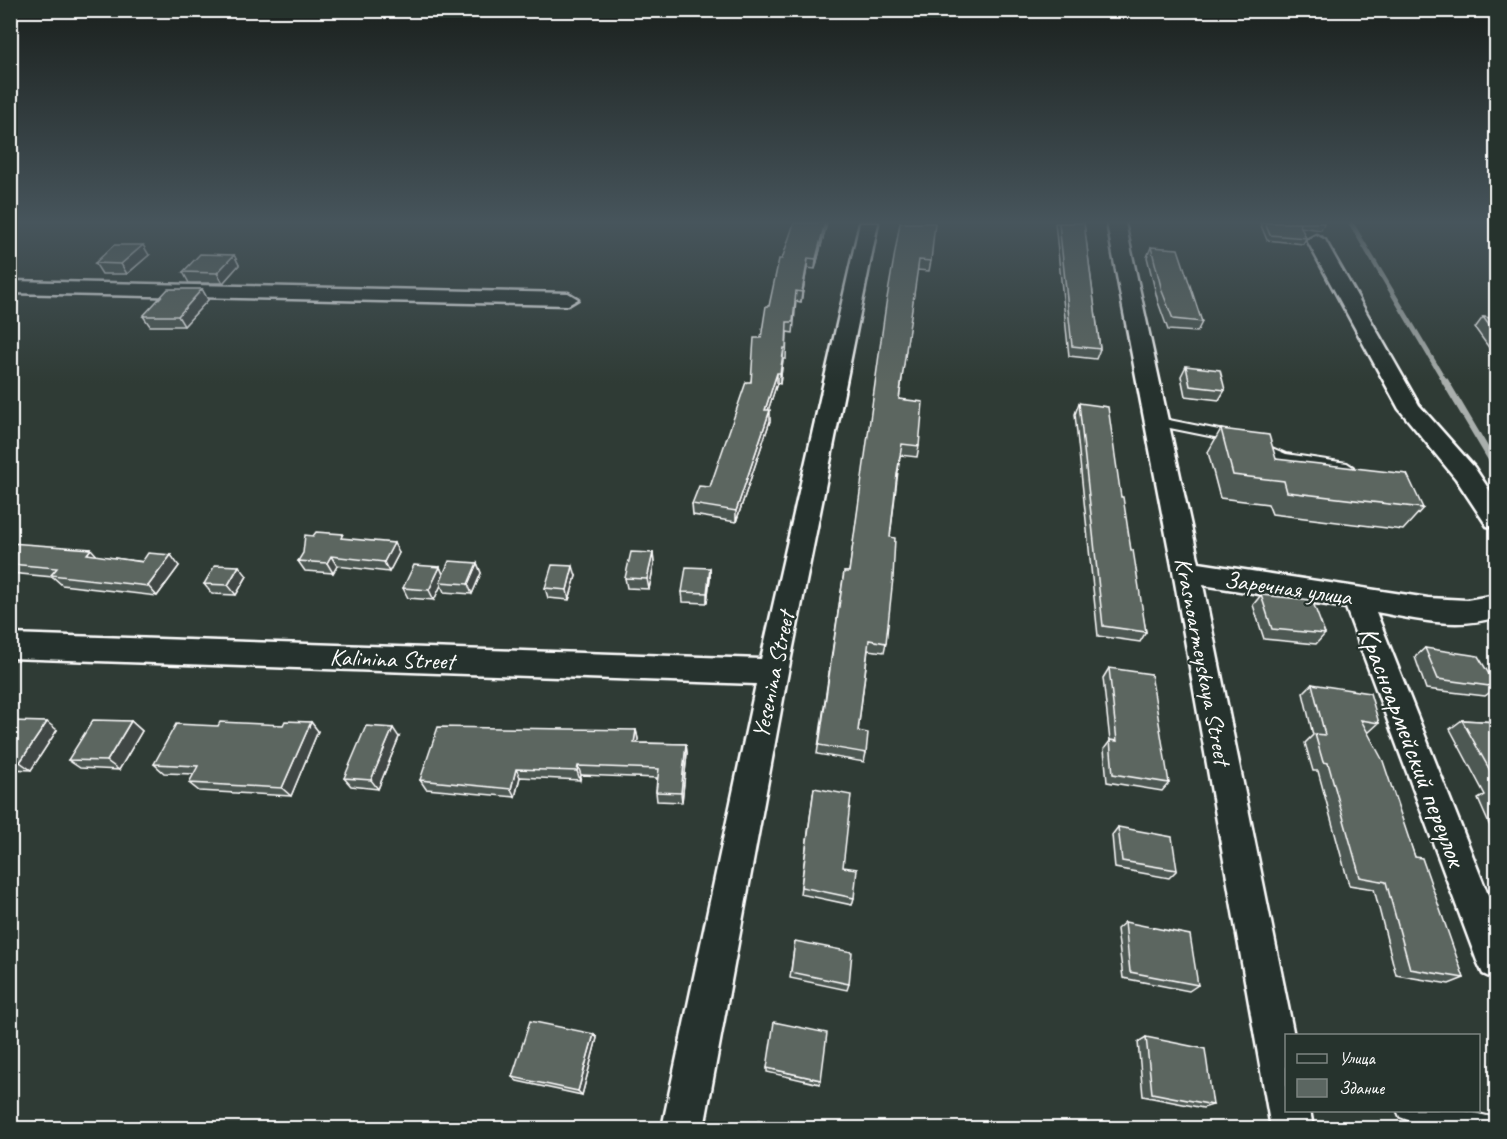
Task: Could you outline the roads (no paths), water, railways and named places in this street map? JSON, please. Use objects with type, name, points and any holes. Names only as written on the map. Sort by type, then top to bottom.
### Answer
[{"type":"street","name":"Yesenina Street","points":[[683,1128],[773,672],[858,276]]},
{"type":"street","name":"Krasnoarmeyskaya Street","points":[[1126,276],[1154,421],[1187,571],[1285,1090]]},
{"type":"street","points":[[1336,276],[1410,409],[1465,473],[1497,519]]},
{"type":"street","points":[[10,287],[568,299]]},
{"type":"street","name":"Заречная улица","points":[[1187,571],[1238,583],[1435,610],[1488,610],[1497,606]]},
{"type":"street","name":"Красноармейский переулок","points":[[1356,598],[1497,961]]},
{"type":"street","name":"Kalinina Street","points":[[10,646],[773,672]]},
{"type":"street","name":"Krasnoarmeyskaya Street","points":[[1289,1112],[1292,1128]]},
{"type":"lane","points":[[1154,421],[1240,438],[1284,458],[1347,467]]},
{"type":"lane","points":[[1417,1112],[1495,1128]]},
{"type":"waterway","points":[[1383,276],[1446,383]]},
{"type":"waterway","points":[[1445,381],[1496,467]]}]
